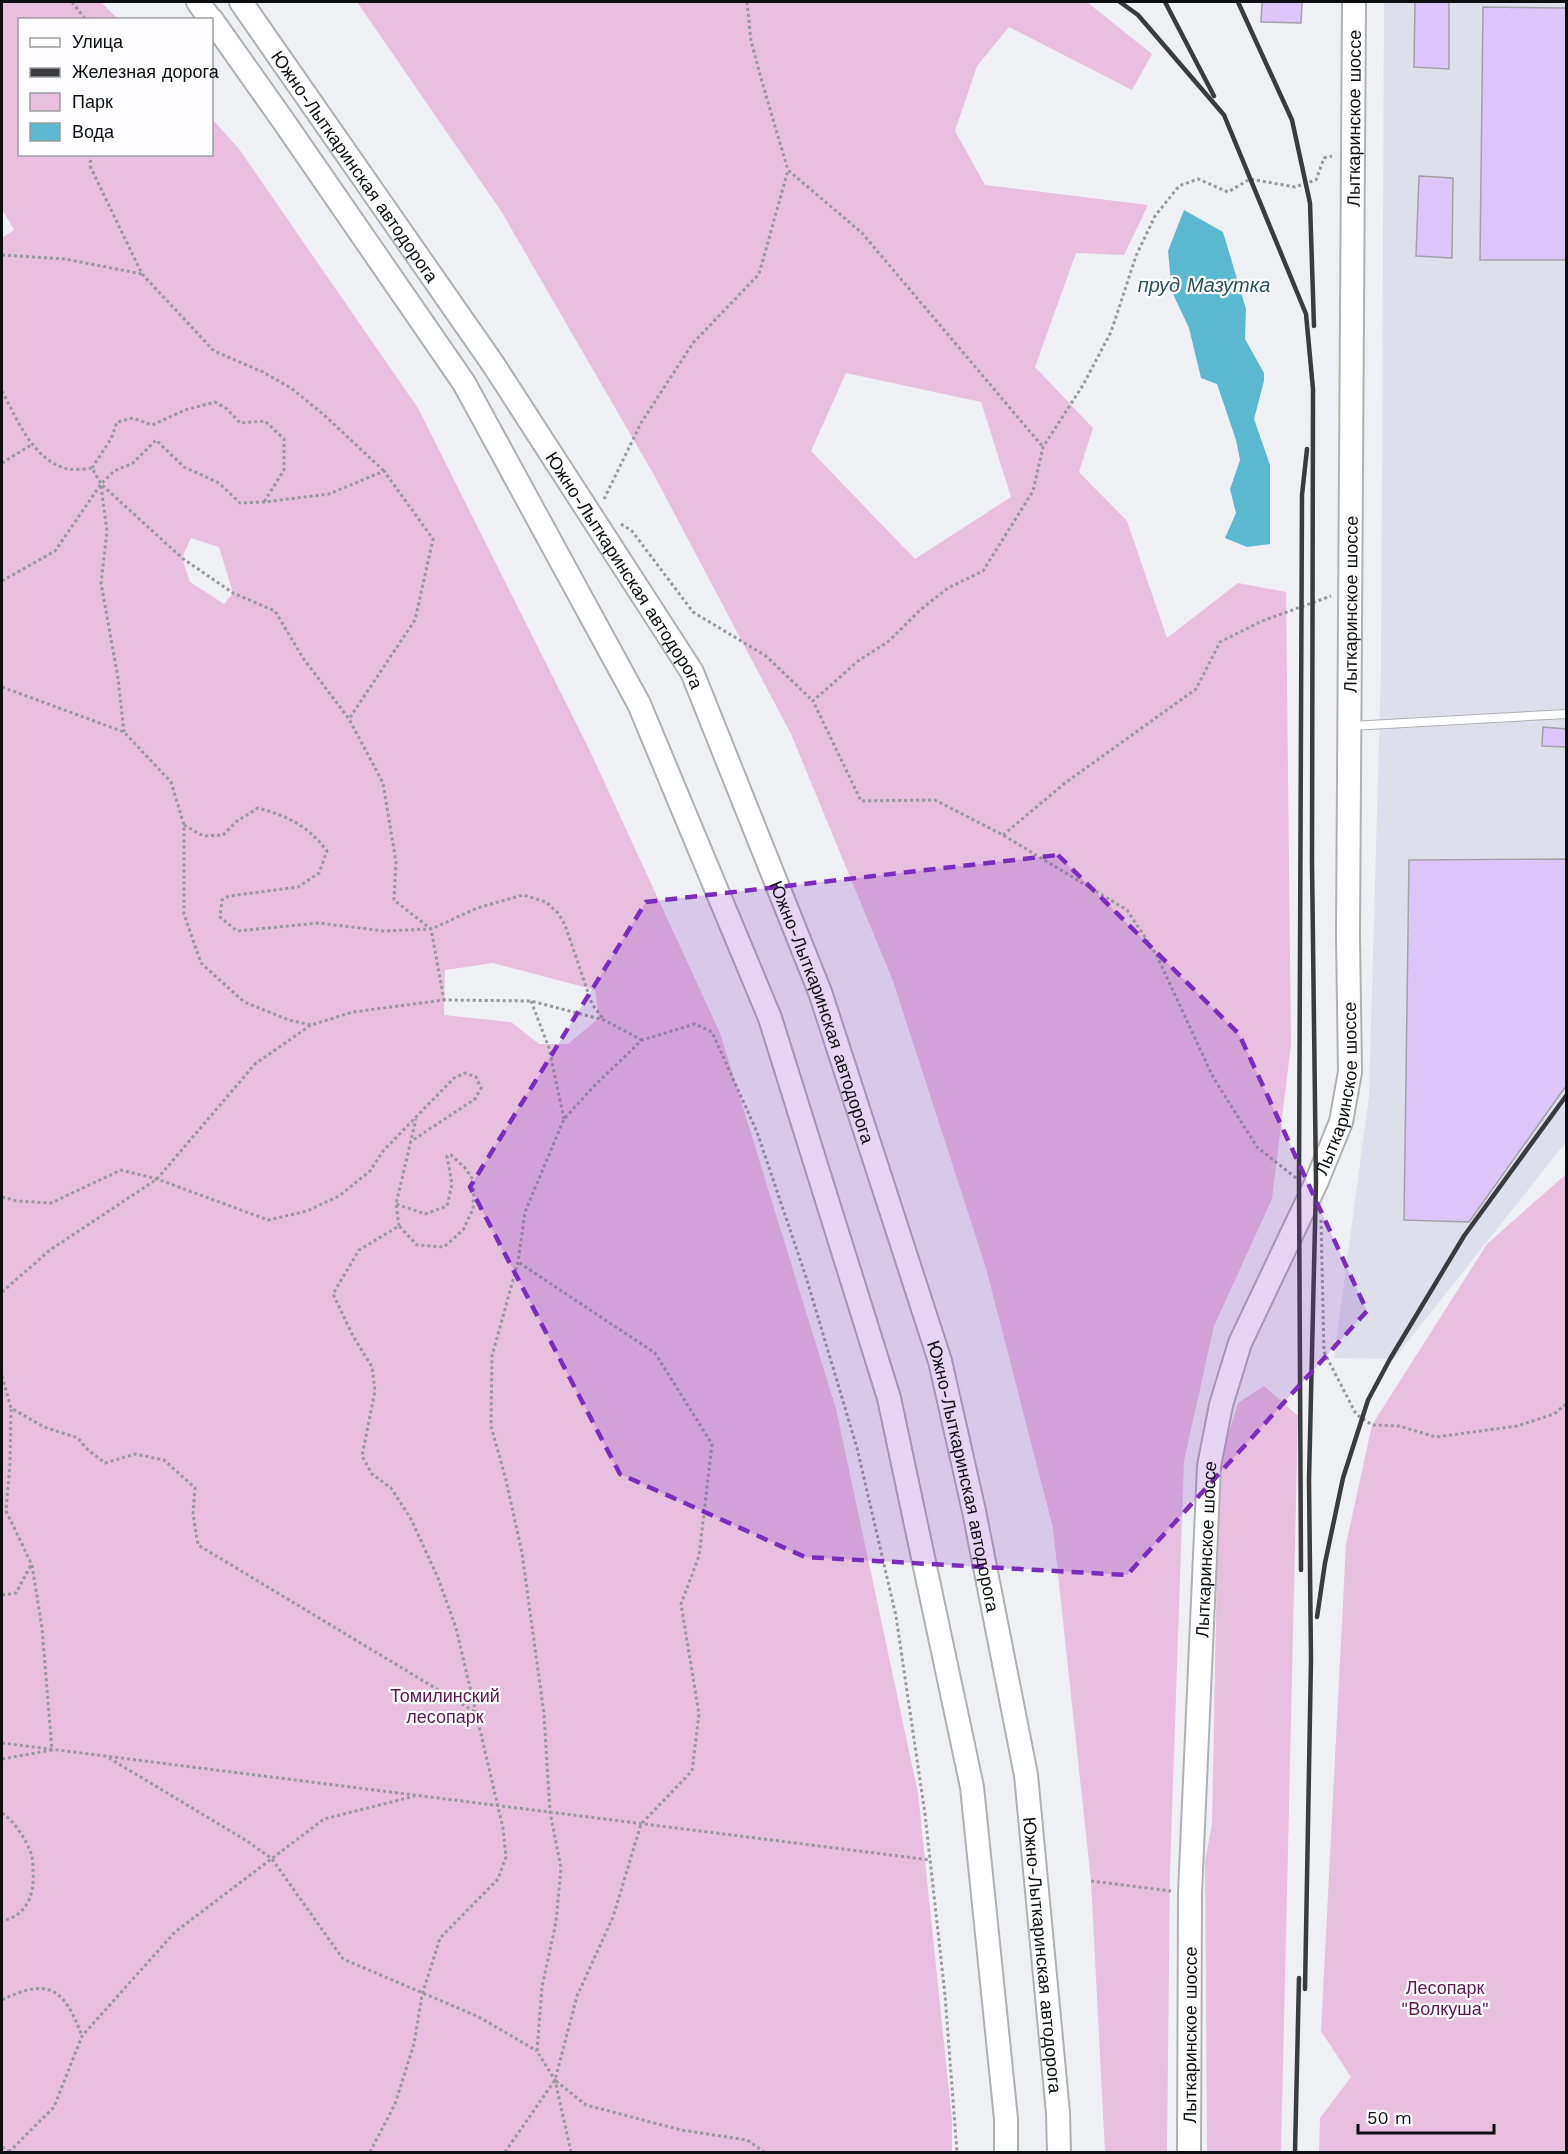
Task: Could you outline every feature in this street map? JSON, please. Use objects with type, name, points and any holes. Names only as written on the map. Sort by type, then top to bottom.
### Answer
[{"type":"main road","name":"Южно-Лыткаринская автодорога","points":[[198,2],[210,18]]},
{"type":"main road","name":"Южно-Лыткаринская автодорога","points":[[241,2],[493,364],[692,672],[819,992],[940,1361],[974,1511],[1026,1775],[1058,2113],[1059,2152]]},
{"type":"main road","name":"Лыткаринское шоссе","points":[[1189,2152],[1190,1893],[1209,1466],[1221,1405],[1240,1343],[1317,1200],[1341,1122],[1350,1072],[1348,936],[1354,2]]},
{"type":"main road","name":"Южно-Лыткаринская автодорога","points":[[213,23],[464,383],[639,704],[771,1018],[889,1398],[972,1787],[1006,2119],[1006,2152]]},
{"type":"lane","points":[[1349,726],[1566,714]]},
{"type":"path","points":[[72,2],[84,18]]},
{"type":"path","points":[[603,502],[641,423],[693,343],[759,274],[788,170],[751,40],[747,2]]},
{"type":"path","points":[[813,701],[858,661],[889,641],[920,610],[948,588],[982,571],[1033,491],[1043,447],[1083,385],[1111,332],[1136,256],[1155,216],[1179,186],[1198,179],[1228,192],[1250,179],[1295,187],[1316,180],[1324,158],[1354,149]]},
{"type":"path","points":[[91,156],[90,166],[142,274],[214,351],[263,372],[291,388],[323,414],[384,471],[433,540],[416,620],[349,719]]},
{"type":"path","points":[[788,170],[862,233],[1043,447]]},
{"type":"path","points":[[2,255],[65,259],[142,274]]},
{"type":"path","points":[[2,391],[31,445],[49,460],[68,469],[92,468]]},
{"type":"path","points":[[92,468],[111,439],[117,422],[133,418],[152,424],[185,410],[215,402],[227,409],[240,423],[265,421],[284,439],[284,470],[264,502]]},
{"type":"path","points":[[2,581],[55,551],[101,484],[114,471],[133,463],[156,440],[184,467],[219,483],[240,503],[329,494],[384,471]]},
{"type":"path","points":[[2,463],[31,445]]},
{"type":"path","points":[[92,468],[101,484],[182,558],[232,593],[275,612],[303,658],[349,719],[383,783],[396,862],[394,900],[431,929],[444,1000]]},
{"type":"path","points":[[101,484],[107,531],[101,583],[118,678],[124,732]]},
{"type":"path","points":[[615,521],[632,531],[693,612],[766,656],[813,701],[861,801],[935,800],[1003,835],[1127,910],[1156,954],[1212,1077],[1257,1147],[1317,1200],[1324,1352],[1356,1414],[1372,1425],[1399,1426],[1436,1437],[1517,1426],[1554,1414],[1566,1404]]},
{"type":"path","points":[[1003,835],[1065,783],[1196,689],[1220,642],[1262,621],[1332,596]]},
{"type":"path","points":[[2,687],[124,732],[171,782],[184,825],[184,914],[201,963],[244,1002],[289,1020],[311,1025]]},
{"type":"path","points":[[184,825],[203,836],[223,835],[237,821],[258,808],[292,819],[313,834],[327,851],[320,873],[298,887],[229,896],[222,900],[220,917],[237,931],[319,923],[384,932],[431,929],[477,908],[523,895],[546,902],[565,925],[592,1004],[604,1020]]},
{"type":"path","points":[[2,1292],[50,1250],[157,1179],[255,1064],[311,1025],[353,1012],[444,1000],[531,1001],[604,1020],[642,1040]]},
{"type":"path","points":[[531,1001],[549,1048],[564,1119]]},
{"type":"path","points":[[537,2051],[542,1987],[556,1922],[561,1868],[550,1812],[544,1714],[522,1553],[491,1426],[492,1356],[518,1262],[525,1212],[564,1119],[595,1085],[642,1040],[694,1024],[712,1032],[760,1144],[806,1277],[857,1448],[896,1616],[930,1860],[945,1995],[957,2152]]},
{"type":"path","points":[[2,1197],[17,1201],[51,1203],[121,1170],[157,1179],[268,1220],[307,1211],[339,1196],[370,1171],[383,1150],[454,1078],[465,1073],[476,1077],[481,1088],[475,1099],[410,1142]]},
{"type":"path","points":[[396,1204],[424,1214],[447,1206],[452,1184],[447,1156],[451,1155],[465,1168],[474,1181],[473,1209],[463,1230],[444,1247],[417,1245],[399,1226],[396,1204],[416,1117]]},
{"type":"path","points":[[370,2152],[395,2104],[414,2044],[422,1995],[440,1938],[498,1878],[506,1857],[503,1828],[456,1628],[438,1578],[411,1518],[391,1488],[372,1474],[362,1456],[375,1391],[372,1367],[353,1336],[333,1294],[359,1250],[399,1226]]},
{"type":"path","points":[[505,2152],[555,2080],[577,1996],[614,1917],[641,1824],[692,1771],[699,1714],[681,1604],[699,1556],[712,1444],[655,1353],[518,1262]]},
{"type":"path","points":[[2,1376],[11,1408],[6,1511]]},
{"type":"path","points":[[11,1408],[44,1426],[78,1438],[105,1463],[135,1454],[164,1460],[195,1488],[193,1514],[198,1545],[475,1712]]},
{"type":"path","points":[[2,1507],[32,1564],[42,1628],[52,1750]]},
{"type":"path","points":[[2,1595],[16,1593],[32,1564]]},
{"type":"path","points":[[2,1743],[930,1860]]},
{"type":"path","points":[[2,1759],[52,1750]]},
{"type":"path","points":[[106,1756],[247,1841],[272,1859],[343,1959],[422,1995],[479,2017],[537,2051],[555,2080],[586,2105],[681,2130],[747,2140],[764,2152]]},
{"type":"path","points":[[2,2147],[9,2152],[54,2107],[82,2036],[175,1932],[324,1819],[416,1796]]},
{"type":"path","points":[[2,1813],[13,1821],[32,1855],[33,1877],[32,1895],[25,1908],[11,1919],[2,1920]]},
{"type":"path","points":[[1091,1881],[1190,1893]]},
{"type":"path","points":[[2,2000],[23,1990],[46,1988],[62,1996],[76,2019],[82,2036]]},
{"type":"path","points":[[555,2080],[571,2152]]},
{"type":"highlighted area","points":[[1058,855],[1239,1034],[1367,1311],[1127,1575],[805,1557],[620,1474],[470,1187],[646,902]]},
{"type":"shaded area","points":[[1384,2],[1566,2],[1566,1142],[1394,1359],[1334,1358],[1369,1096],[1381,671]]},
{"type":"green space","name":"Томилинский лесопарк","points":[[2,2],[101,2],[117,18],[18,18],[18,156],[213,156],[213,120],[239,149],[418,408],[590,751],[720,1033],[836,1409],[918,1793],[952,2120],[952,2152],[2,2152],[2,238],[14,230],[2,209]],"holes":[[[191,538],[219,547],[233,593],[224,604],[190,582],[182,558]],[[493,963],[595,990],[599,1018],[568,1044],[539,1044],[511,1022],[444,1015],[445,970]]]},
{"type":"green space","points":[[357,2],[1087,2],[1152,54],[1132,90],[1009,27],[977,66],[955,131],[985,185],[1148,205],[1124,255],[1076,253],[1035,367],[1093,428],[1079,472],[1127,521],[1167,638],[1238,583],[1286,592],[1291,1045],[1272,1199],[1214,1326],[1184,1461],[1170,1871],[1167,2152],[1105,2152],[1091,1881],[1053,1528],[986,1268],[893,981],[791,734],[654,475],[501,211]],"holes":[[[846,373],[981,402],[1011,497],[915,559],[811,451]]]},
{"type":"green space","name":"Лесопарк \"Волкуша\"","points":[[1566,1174],[1566,2152],[1319,2152],[1320,2118],[1351,2077],[1321,2031],[1346,1544],[1372,1425],[1487,1244]]},
{"type":"green space","points":[[1264,1386],[1298,1416],[1281,2152],[1207,2152],[1205,1861],[1212,1824],[1219,1464],[1238,1403]]},
{"type":"water","name":"пруд Мазутка","points":[[1184,210],[1223,232],[1246,309],[1245,339],[1264,373],[1254,419],[1270,465],[1270,544],[1247,547],[1225,538],[1236,513],[1230,489],[1240,460],[1236,440],[1217,384],[1201,378],[1189,328],[1172,292],[1168,251]]},
{"type":"building","points":[[1262,2],[1302,2],[1301,23],[1261,22]]},
{"type":"building","points":[[1415,2],[1449,2],[1449,69],[1414,67]]},
{"type":"building","points":[[1483,7],[1566,8],[1566,260],[1480,260]]},
{"type":"building","points":[[1419,176],[1453,178],[1452,258],[1416,256]]},
{"type":"building","points":[[1543,727],[1566,729],[1566,747],[1542,746]]},
{"type":"building","points":[[1566,859],[1566,1086],[1469,1222],[1404,1220],[1409,860]]},
{"type":"railway","points":[[1120,2],[1138,15],[1224,115],[1306,314],[1313,389],[1312,862],[1316,1183],[1309,1480],[1311,1659],[1305,1989]]},
{"type":"railway","points":[[1165,2],[1214,96]]},
{"type":"railway","points":[[1238,2],[1292,120],[1310,203],[1314,326]]},
{"type":"railway","points":[[1301,1570],[1299,1181],[1302,495],[1307,449]]},
{"type":"railway","points":[[1317,1617],[1325,1563],[1343,1478],[1368,1400],[1464,1236],[1566,1096]]},
{"type":"railway","points":[[1295,2152],[1299,1978]]}]
